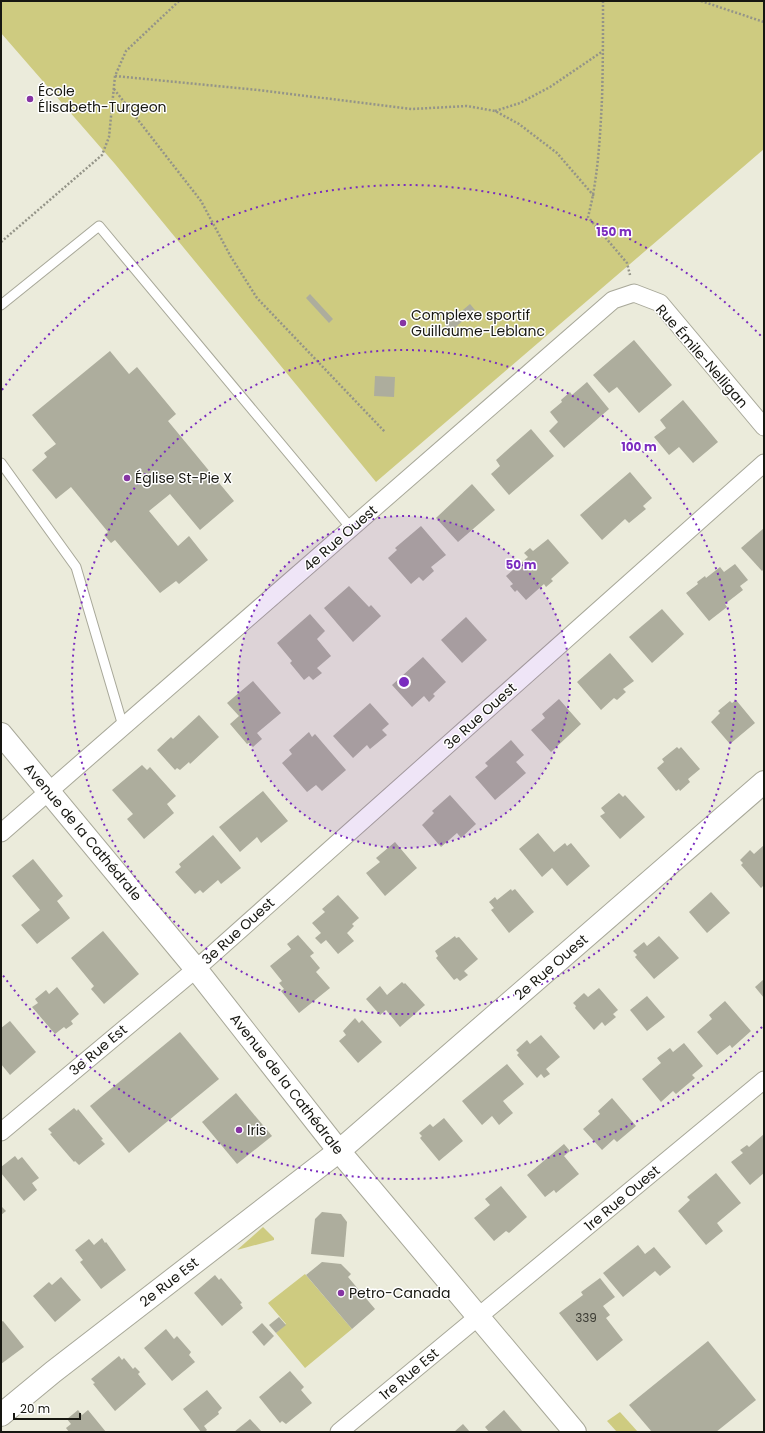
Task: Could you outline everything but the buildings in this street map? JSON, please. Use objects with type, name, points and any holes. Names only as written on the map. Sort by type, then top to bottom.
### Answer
[{"type":"street","name":"Rue Émile-Nelligan","points":[[634,293],[660,303],[764,427]]},
{"type":"street","name":"4e Rue Ouest","points":[[1,833],[613,300],[634,293]]},
{"type":"street","name":"3e Rue Ouest","points":[[196,969],[764,463]]},
{"type":"street","name":"Avenue de la Cathédrale","points":[[1,734],[196,969],[339,1151],[575,1432]]},
{"type":"street","name":"2e Rue Ouest","points":[[339,1151],[764,782]]},
{"type":"street","name":"3e Rue Est","points":[[1,1132],[196,969]]},
{"type":"street","name":"1re Rue Ouest","points":[[479,1317],[764,1080]]},
{"type":"street","name":"2e Rue Est","points":[[1,1416],[53,1372],[339,1151]]},
{"type":"street","name":"1re Rue Est","points":[[339,1432],[479,1317]]},
{"type":"lane","points":[[1,305],[99,226],[351,528]]},
{"type":"lane","points":[[1,463],[76,567],[124,726]]},
{"type":"path","points":[[1,242],[102,155],[109,137],[115,76],[126,51],[178,1]]},
{"type":"path","points":[[603,1],[600,134],[594,196],[588,217],[627,263],[634,293]]},
{"type":"path","points":[[701,1],[764,22]]},
{"type":"path","points":[[495,111],[520,104],[550,87],[603,51]]},
{"type":"path","points":[[115,76],[258,90],[412,109],[467,106],[495,111],[519,124],[557,153],[594,196]]},
{"type":"path","points":[[114,88],[200,201],[231,257],[257,298],[385,432]]},
{"type":"shaded area","name":"Complexe sportif Guillaume-Leblanc","points":[[1,1],[764,1],[764,149],[376,482],[115,164],[1,33]]},
{"type":"shaded area","points":[[263,1227],[274,1238],[274,1240],[237,1250]]},
{"type":"shaded area","points":[[305,1274],[352,1329],[305,1368],[276,1333],[286,1324],[268,1303]]},
{"type":"shaded area","points":[[620,1412],[638,1432],[617,1432],[607,1421]]},
{"type":"place","name":"École Élisabeth-Turgeon","points":[[30,99]]},
{"type":"place","name":"Complexe sportif Guillaume-Leblanc","points":[[403,323]]},
{"type":"place","name":"Église St-Pie X","points":[[127,478]]},
{"type":"place","name":"Iris","points":[[239,1130]]},
{"type":"place","name":"Petro-Canada","points":[[341,1293]]}]
